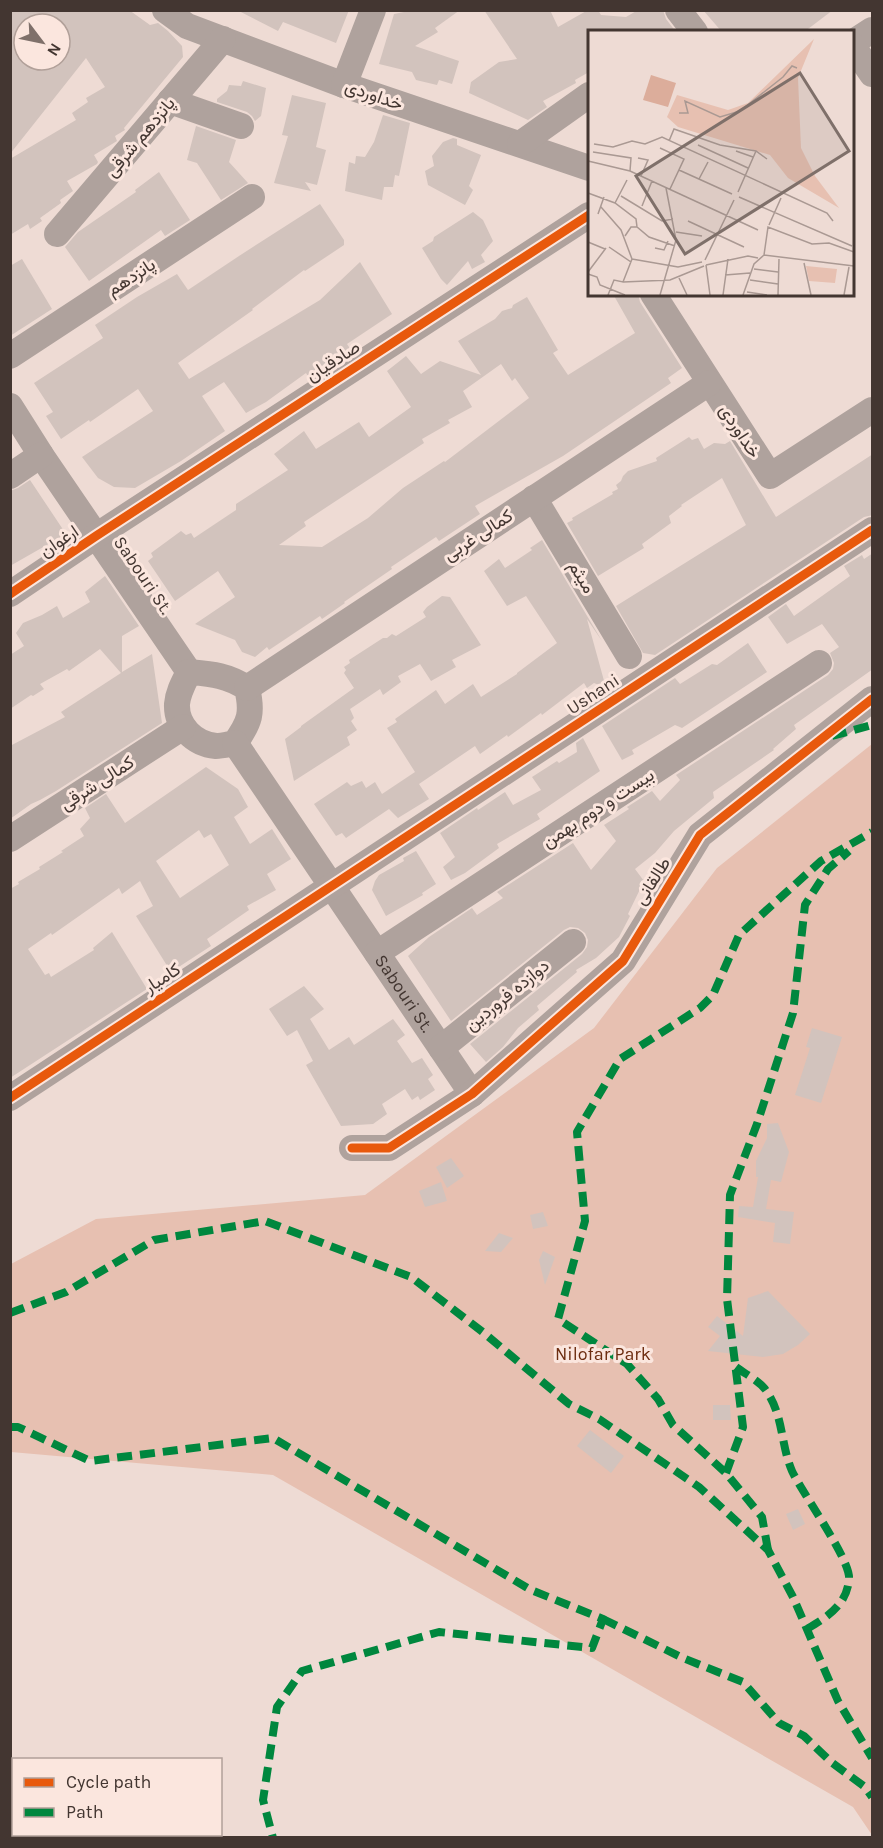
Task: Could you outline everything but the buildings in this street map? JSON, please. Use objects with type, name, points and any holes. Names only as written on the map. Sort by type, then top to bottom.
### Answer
[{"type":"street","name":"خداوردی","points":[[165,10],[192,18],[223,39],[344,85],[588,168]]},
{"type":"street","points":[[344,85],[373,10]]},
{"type":"street","points":[[678,10],[693,30]]},
{"type":"street","points":[[853,43],[873,30]]},
{"type":"street","name":"پانزدهم شرقی","points":[[57,234],[223,39]]},
{"type":"street","points":[[853,45],[873,74]]},
{"type":"street","points":[[520,144],[588,96]]},
{"type":"street","points":[[170,101],[240,126]]},
{"type":"street","name":"پانزدهم","points":[[10,356],[252,197]]},
{"type":"street","name":"صادقیان","points":[[96,536],[588,215]]},
{"type":"street","name":"خداوردی","points":[[654,296],[770,476],[873,410]]},
{"type":"street","name":"کمالی غربی","points":[[247,688],[709,383]]},
{"type":"street","name":"Sabouri St.","points":[[10,406],[189,672]]},
{"type":"street","points":[[10,476],[41,455]]},
{"type":"street","name":"میثم","points":[[534,498],[629,656]]},
{"type":"street","name":"Ushani","points":[[332,886],[873,530]]},
{"type":"street","name":"ارغوان","points":[[10,594],[96,536]]},
{"type":"street","name":"بیست و دوم بهمن","points":[[377,953],[819,663]]},
{"type":"street","points":[[189,672],[220,675],[233,679],[247,688],[251,706],[249,721],[235,742],[218,746],[204,744],[192,737],[183,727],[177,704],[180,690],[189,672]]},
{"type":"street","name":"طالقانی","points":[[352,1148],[389,1148],[472,1094],[623,961],[700,835],[873,699]]},
{"type":"street","name":"کمالی شرقی","points":[[10,838],[183,727]]},
{"type":"street","name":"Sabouri St.","points":[[235,742],[472,1094]]},
{"type":"street","name":"کامیار","points":[[10,1098],[332,886]]},
{"type":"street","name":"دوازده فروردین","points":[[441,1048],[573,942]]},
{"type":"green space","name":"Nilofar Park","points":[[872,744],[872,1835],[853,1807],[273,1475],[11,1452],[11,1264],[96,1219],[365,1195],[594,1028],[717,868]]},
{"type":"marked path","points":[[832,736],[872,725]]},
{"type":"marked path","points":[[768,1550],[762,1517],[726,1473],[673,1425],[658,1399],[627,1364],[558,1319],[585,1221],[577,1132],[620,1059],[700,1008],[713,995],[739,935],[821,861],[872,832]]},
{"type":"marked path","points":[[726,1473],[743,1427],[727,1299],[730,1195],[757,1124],[793,1013],[805,905],[828,869],[849,851]]},
{"type":"marked path","points":[[10,1313],[66,1292],[154,1240],[265,1221],[411,1277],[484,1333],[569,1404],[599,1419],[699,1487],[768,1550],[793,1597],[838,1701],[872,1758]]},
{"type":"marked path","points":[[736,1367],[762,1386],[771,1399],[779,1419],[792,1471],[848,1570],[847,1588],[840,1603],[829,1615],[807,1629]]},
{"type":"marked path","points":[[10,1427],[18,1427],[90,1461],[273,1438],[531,1590],[603,1619],[592,1648],[439,1632],[302,1671],[277,1707],[263,1800],[273,1838]]},
{"type":"marked path","points":[[603,1619],[683,1658],[743,1682],[779,1723],[804,1736],[831,1762],[865,1787],[872,1797]]},
{"type":"cycle path","points":[[10,594],[588,216]]},
{"type":"cycle path","points":[[10,1098],[872,530]]},
{"type":"cycle path","points":[[352,1148],[389,1148],[472,1094],[623,961],[700,835],[872,699]]}]
